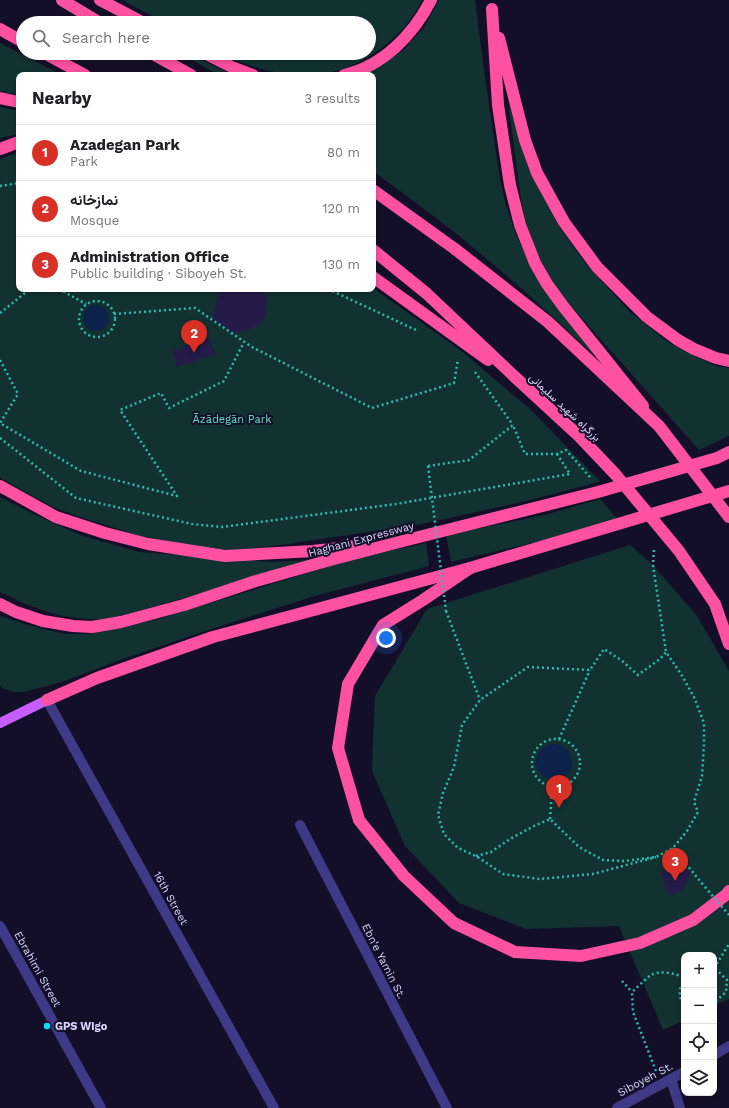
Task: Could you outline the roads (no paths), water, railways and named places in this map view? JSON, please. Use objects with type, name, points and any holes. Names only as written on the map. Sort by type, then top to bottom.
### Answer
[{"type":"highway","points":[[62,0],[88,16]]},
{"type":"highway","points":[[100,0],[131,16]]},
{"type":"highway","points":[[352,72],[373,64],[395,48],[414,28],[431,0]]},
{"type":"highway","points":[[492,5],[525,140],[537,173],[564,222],[597,268],[647,317],[678,340],[694,349],[716,358],[729,361]]},
{"type":"highway","points":[[492,5],[498,105],[510,185],[520,225],[535,263],[547,284],[563,306],[659,426],[729,517]]},
{"type":"highway","points":[[0,29],[16,38]]},
{"type":"highway","points":[[57,60],[79,72]]},
{"type":"highway","points":[[164,60],[186,72]]},
{"type":"highway","points":[[218,60],[246,72]]},
{"type":"highway","points":[[0,98],[16,101]]},
{"type":"highway","points":[[0,149],[16,143]]},
{"type":"highway","points":[[376,192],[455,249],[548,322],[659,426]]},
{"type":"highway","name":"بزرگراه شهید سلیمانی","points":[[376,252],[426,293],[579,436],[616,475],[679,551],[715,604]]},
{"type":"highway","points":[[376,279],[482,356],[516,378]]},
{"type":"highway","name":"Haghani Expressway","points":[[0,604],[16,612],[43,621],[73,626],[92,627],[121,622],[184,605],[256,581],[403,541],[598,492],[717,458],[729,452]]},
{"type":"highway","points":[[0,486],[56,516],[105,533],[148,544],[225,556],[313,551],[403,541]]},
{"type":"highway","points":[[47,700],[97,678],[213,637],[470,568],[729,491]]},
{"type":"highway","points":[[470,568],[423,600],[382,625],[348,684],[338,748],[359,820],[404,876],[454,923],[515,952],[580,956],[640,943],[693,920],[727,894],[729,890]]},
{"type":"highway","points":[[715,604],[729,624]]},
{"type":"highway","points":[[715,604],[729,644]]},
{"type":"main road","points":[[1,721],[47,700]]},
{"type":"street","name":"16th Street","points":[[47,700],[274,1108]]},
{"type":"street","name":"Ebn'e Yamin St.","points":[[300,824],[447,1108]]},
{"type":"street","name":"Ebrahimi Street","points":[[0,926],[101,1108]]},
{"type":"street","points":[[717,1053],[729,1046]]},
{"type":"street","name":"Siboyeh St.","points":[[617,1108],[681,1074]]},
{"type":"street","points":[[671,1079],[680,1108]]},
{"type":"water","points":[[96,305],[105,309],[109,318],[105,327],[96,331],[87,327],[83,318],[87,309]]},
{"type":"water","points":[[558,744],[567,749],[571,755],[571,769],[567,775],[558,780],[550,780],[541,775],[537,769],[536,758],[541,749],[547,745]]},
{"type":"place","name":"نمازخانه","points":[[194,353]]},
{"type":"place","name":"Azadegan Park","points":[[559,808]]},
{"type":"place","name":"Administration Office","points":[[675,881]]},
{"type":"place","name":"GPS Wigo","points":[[47,1026]]},
{"type":"park label","name":"Āzādegān Park","points":[[232,419]]}]
